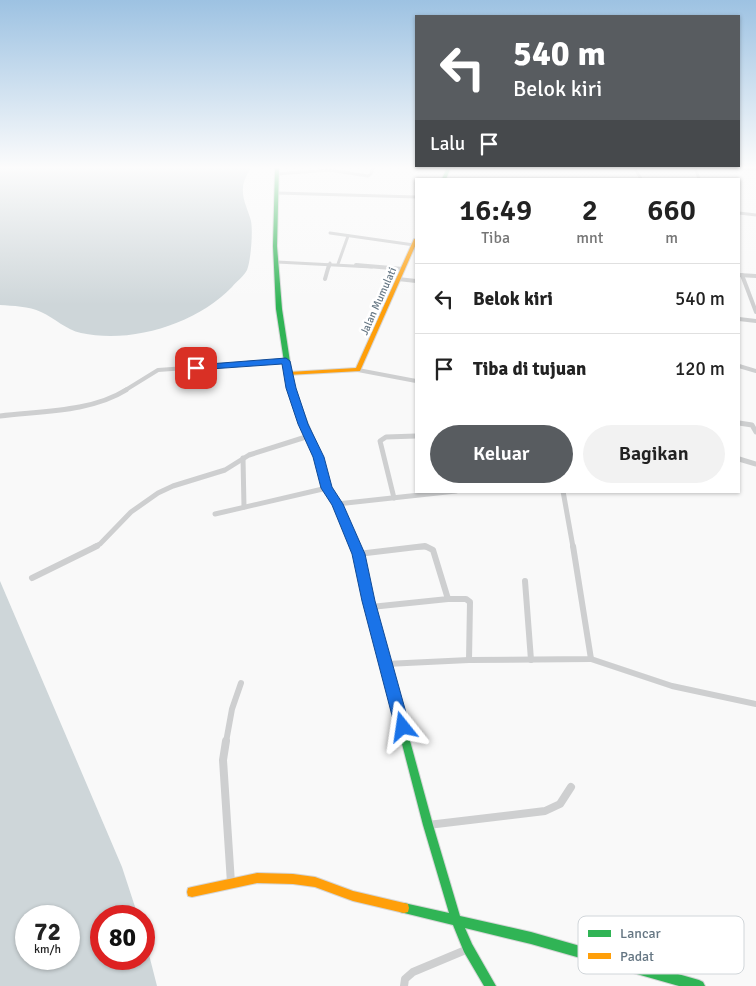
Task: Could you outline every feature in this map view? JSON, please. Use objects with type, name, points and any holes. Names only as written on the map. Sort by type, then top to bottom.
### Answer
[{"type":"main road","points":[[277,213],[279,310],[291,388],[318,457],[326,488],[337,504],[358,554],[428,825],[456,920],[468,948],[490,986]]},
{"type":"main road","name":"Jalan Mumulati","points":[[358,370],[415,244]]},
{"type":"main road","points":[[289,374],[358,370]]},
{"type":"main road","points":[[192,892],[257,878],[293,878],[323,884],[353,896],[578,952]]},
{"type":"main road","points":[[657,974],[699,986]]},
{"type":"street","points":[[740,213],[756,216]]},
{"type":"street","points":[[330,234],[415,244]]},
{"type":"street","points":[[338,264],[348,236]]},
{"type":"street","points":[[277,262],[330,263],[403,269]]},
{"type":"street","points":[[325,278],[330,263]]},
{"type":"street","points":[[756,276],[740,275],[756,312]]},
{"type":"street","points":[[398,279],[415,281]]},
{"type":"street","points":[[740,319],[756,320]]},
{"type":"street","points":[[0,416],[67,409],[106,399],[123,393],[158,370],[286,361]]},
{"type":"street","points":[[740,366],[756,371]]},
{"type":"street","points":[[358,370],[415,381]]},
{"type":"street","points":[[740,422],[752,425],[756,432]]},
{"type":"street","points":[[32,578],[100,544],[132,512],[158,493],[225,470],[243,458],[309,436]]},
{"type":"street","points":[[394,498],[380,441],[386,437],[415,436]]},
{"type":"street","points":[[243,458],[244,507]]},
{"type":"street","points":[[740,459],[756,464]]},
{"type":"street","points":[[215,514],[326,488]]},
{"type":"street","points":[[337,504],[438,493]]},
{"type":"street","points":[[563,493],[591,659]]},
{"type":"street","points":[[358,554],[430,547],[433,550],[448,599]]},
{"type":"street","points":[[525,581],[531,660]]},
{"type":"street","points":[[371,607],[448,599],[469,600],[469,660]]},
{"type":"street","points":[[386,664],[469,660],[591,659],[672,686],[756,704]]},
{"type":"street","points":[[231,884],[223,760],[232,709],[242,683]]},
{"type":"street","points":[[428,825],[545,811],[560,804],[571,787]]},
{"type":"street","points":[[404,986],[405,979],[413,972],[468,948]]},
{"type":"shaded area","points":[[0,213],[249,213],[250,217],[252,238],[247,270],[217,300],[182,321],[142,333],[101,336],[70,329],[36,310],[0,305]]},
{"type":"shaded area","points":[[0,581],[122,867],[134,905],[90,905],[90,970],[153,970],[157,986],[0,986]]},
{"type":"traffic: fast","points":[[276,213],[275,246],[279,309],[291,388],[318,457],[327,488],[338,507]]},
{"type":"traffic: fast","points":[[391,686],[428,825],[456,920],[468,948],[490,986]]},
{"type":"traffic: fast","points":[[404,908],[531,938],[578,951]]},
{"type":"traffic: fast","points":[[657,974],[699,986]]},
{"type":"traffic: slow","points":[[289,374],[358,370],[415,242]]},
{"type":"traffic: slow","points":[[338,507],[358,554],[391,686]]},
{"type":"traffic: slow","points":[[192,892],[257,878],[293,879],[315,882],[353,896],[404,908]]},
{"type":"route","points":[[196,368],[286,361],[291,388],[303,424],[318,457],[326,488],[337,504],[358,554],[403,727]]}]
